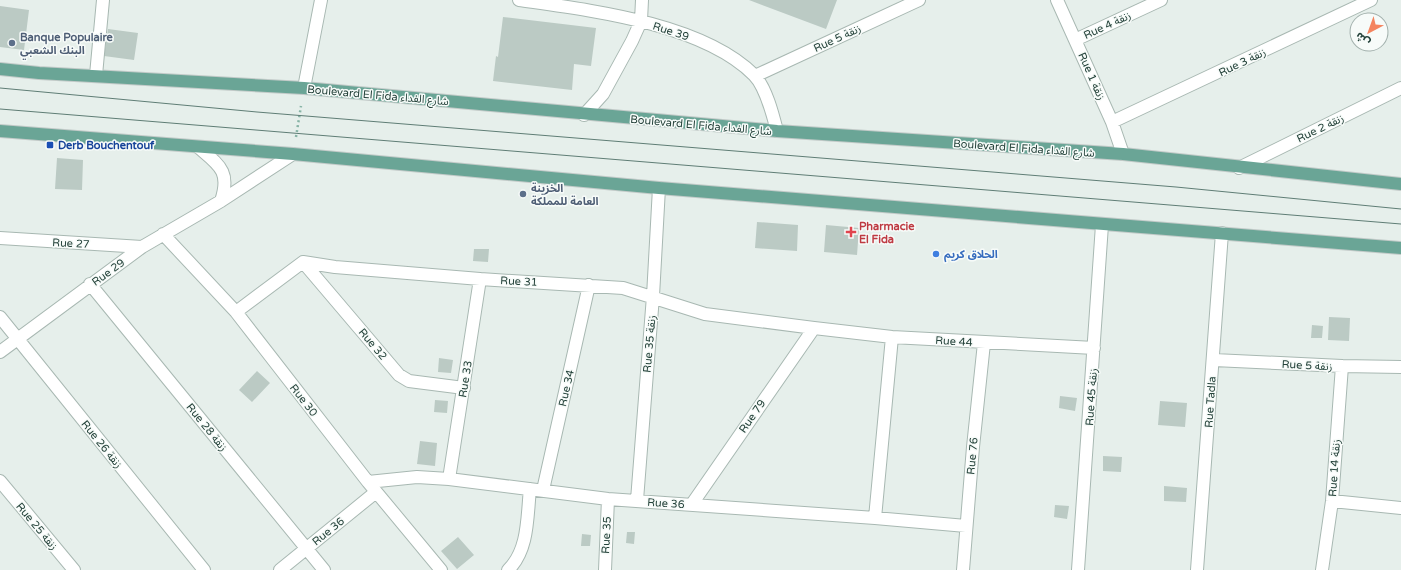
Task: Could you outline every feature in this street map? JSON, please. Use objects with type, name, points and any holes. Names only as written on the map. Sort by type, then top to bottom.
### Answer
[{"type":"main road","name":"Boulevard El Fida شارع الفداء","points":[[0,69],[304,88],[584,115],[777,131],[1123,154],[1239,168],[1401,184]]},
{"type":"main road","points":[[0,131],[293,154],[659,188],[1102,225],[1222,233],[1401,248]]},
{"type":"street","points":[[96,75],[102,0]]},
{"type":"street","points":[[304,88],[321,0]]},
{"type":"street","name":"Rue 39","points":[[519,0],[641,21],[688,35],[735,61],[755,76],[771,109],[777,131]]},
{"type":"street","points":[[584,115],[603,94],[641,21],[642,0]]},
{"type":"street","name":"Rue 5 زنقة","points":[[755,76],[919,0]]},
{"type":"street","name":"Rue 1 زنقة","points":[[1057,0],[1112,122],[1123,154]]},
{"type":"street","name":"Rue 4 زنقة","points":[[1076,40],[1161,0]]},
{"type":"street","name":"Rue 3 زنقة","points":[[1112,122],[1371,0]]},
{"type":"street","name":"Rue 2 زنقة","points":[[1239,168],[1401,88]]},
{"type":"street","points":[[198,147],[219,166],[224,175],[226,186],[221,201]]},
{"type":"street","name":"Rue 29","points":[[0,352],[142,247],[221,201],[293,154]]},
{"type":"street","name":"Rue 35 زنقة","points":[[636,500],[653,296],[659,188]]},
{"type":"street","name":"Rue 45 زنقة","points":[[1078,570],[1102,225]]},
{"type":"street","name":"Rue Tadla","points":[[1197,570],[1214,360],[1222,233]]},
{"type":"street","name":"Rue 30","points":[[163,234],[236,312],[368,482],[441,570]]},
{"type":"street","name":"Rue 27","points":[[0,238],[142,247]]},
{"type":"street","points":[[236,312],[303,262]]},
{"type":"street","name":"Rue 31","points":[[303,262],[335,267],[480,279],[623,288],[653,296],[681,307],[705,314],[814,328]]},
{"type":"street","name":"Rue 32","points":[[303,262],[399,375],[409,381],[464,388]]},
{"type":"street","name":"Rue 33","points":[[449,479],[480,279]]},
{"type":"street","name":"Rue 28 زنقة","points":[[90,284],[324,570]]},
{"type":"street","name":"Rue 34","points":[[543,490],[589,285]]},
{"type":"street","name":"Rue 26 زنقة","points":[[0,318],[204,570]]},
{"type":"street","name":"Rue 44","points":[[814,328],[892,337],[1094,348]]},
{"type":"street","name":"Rue 79","points":[[692,504],[814,328]]},
{"type":"street","points":[[875,518],[892,337]]},
{"type":"street","name":"Rue 76","points":[[963,570],[984,343]]},
{"type":"street","name":"Rue 5 زنقة","points":[[1214,360],[1342,366],[1401,367]]},
{"type":"street","name":"Rue 14 زنقة","points":[[1322,570],[1332,501],[1342,366]]},
{"type":"street","name":"Rue 36","points":[[368,482],[418,478],[449,479],[608,499],[692,504],[966,526]]},
{"type":"street","name":"Rue 25 زنقة","points":[[0,481],[74,570]]},
{"type":"street","points":[[508,570],[518,559],[523,547],[530,489]]},
{"type":"street","name":"Rue 36","points":[[280,570],[376,492]]},
{"type":"street","name":"Rue 35","points":[[605,570],[608,499]]},
{"type":"street","points":[[1332,501],[1401,508]]},
{"type":"path","points":[[293,154],[304,88]]},
{"type":"building","points":[[749,0],[837,0],[826,29]]},
{"type":"building","points":[[0,6],[29,10],[24,50],[0,47]]},
{"type":"building","points":[[503,17],[596,28],[591,66],[574,64],[572,90],[493,81],[496,56],[498,57]]},
{"type":"building","points":[[108,29],[138,33],[134,60],[104,56]]},
{"type":"building","points":[[57,158],[83,160],[82,190],[55,189]]},
{"type":"building","points":[[757,222],[798,225],[797,251],[755,248]]},
{"type":"building","points":[[826,225],[859,228],[857,255],[824,252]]},
{"type":"building","points":[[474,249],[489,249],[488,262],[473,261]]},
{"type":"building","points":[[1329,317],[1350,318],[1349,341],[1328,340]]},
{"type":"building","points":[[1312,325],[1323,326],[1322,338],[1311,338]]},
{"type":"building","points":[[439,358],[453,360],[451,373],[438,372]]},
{"type":"building","points":[[257,371],[270,383],[252,402],[239,390]]},
{"type":"building","points":[[1060,396],[1077,398],[1075,411],[1059,408]]},
{"type":"building","points":[[435,400],[448,401],[447,413],[434,412]]},
{"type":"building","points":[[1160,401],[1187,403],[1185,427],[1158,425]]},
{"type":"building","points":[[420,441],[437,443],[435,466],[417,464]]},
{"type":"building","points":[[1103,456],[1122,457],[1121,472],[1103,471]]},
{"type":"building","points":[[1164,486],[1187,488],[1186,502],[1164,501]]},
{"type":"building","points":[[1055,505],[1069,506],[1067,519],[1054,517]]},
{"type":"building","points":[[627,532],[635,532],[634,544],[626,543]]},
{"type":"building","points":[[582,534],[591,535],[590,546],[581,546]]},
{"type":"building","points":[[458,537],[474,555],[457,569],[441,551]]},
{"type":"tram line","points":[[0,88],[257,112],[1176,187],[1401,209]]},
{"type":"tram line","points":[[0,109],[1401,224]]},
{"type":"place","name":"Banque Populaire البنك الشعبي","points":[[12,43]]},
{"type":"place","name":"Derb Bouchentouf","points":[[50,145]]},
{"type":"place","name":"الخزينة العامة للمملكة","points":[[523,194]]},
{"type":"place","name":"Pharmacie El Fida","points":[[851,232]]},
{"type":"place","name":"الحلاق كريم","points":[[936,254]]}]
